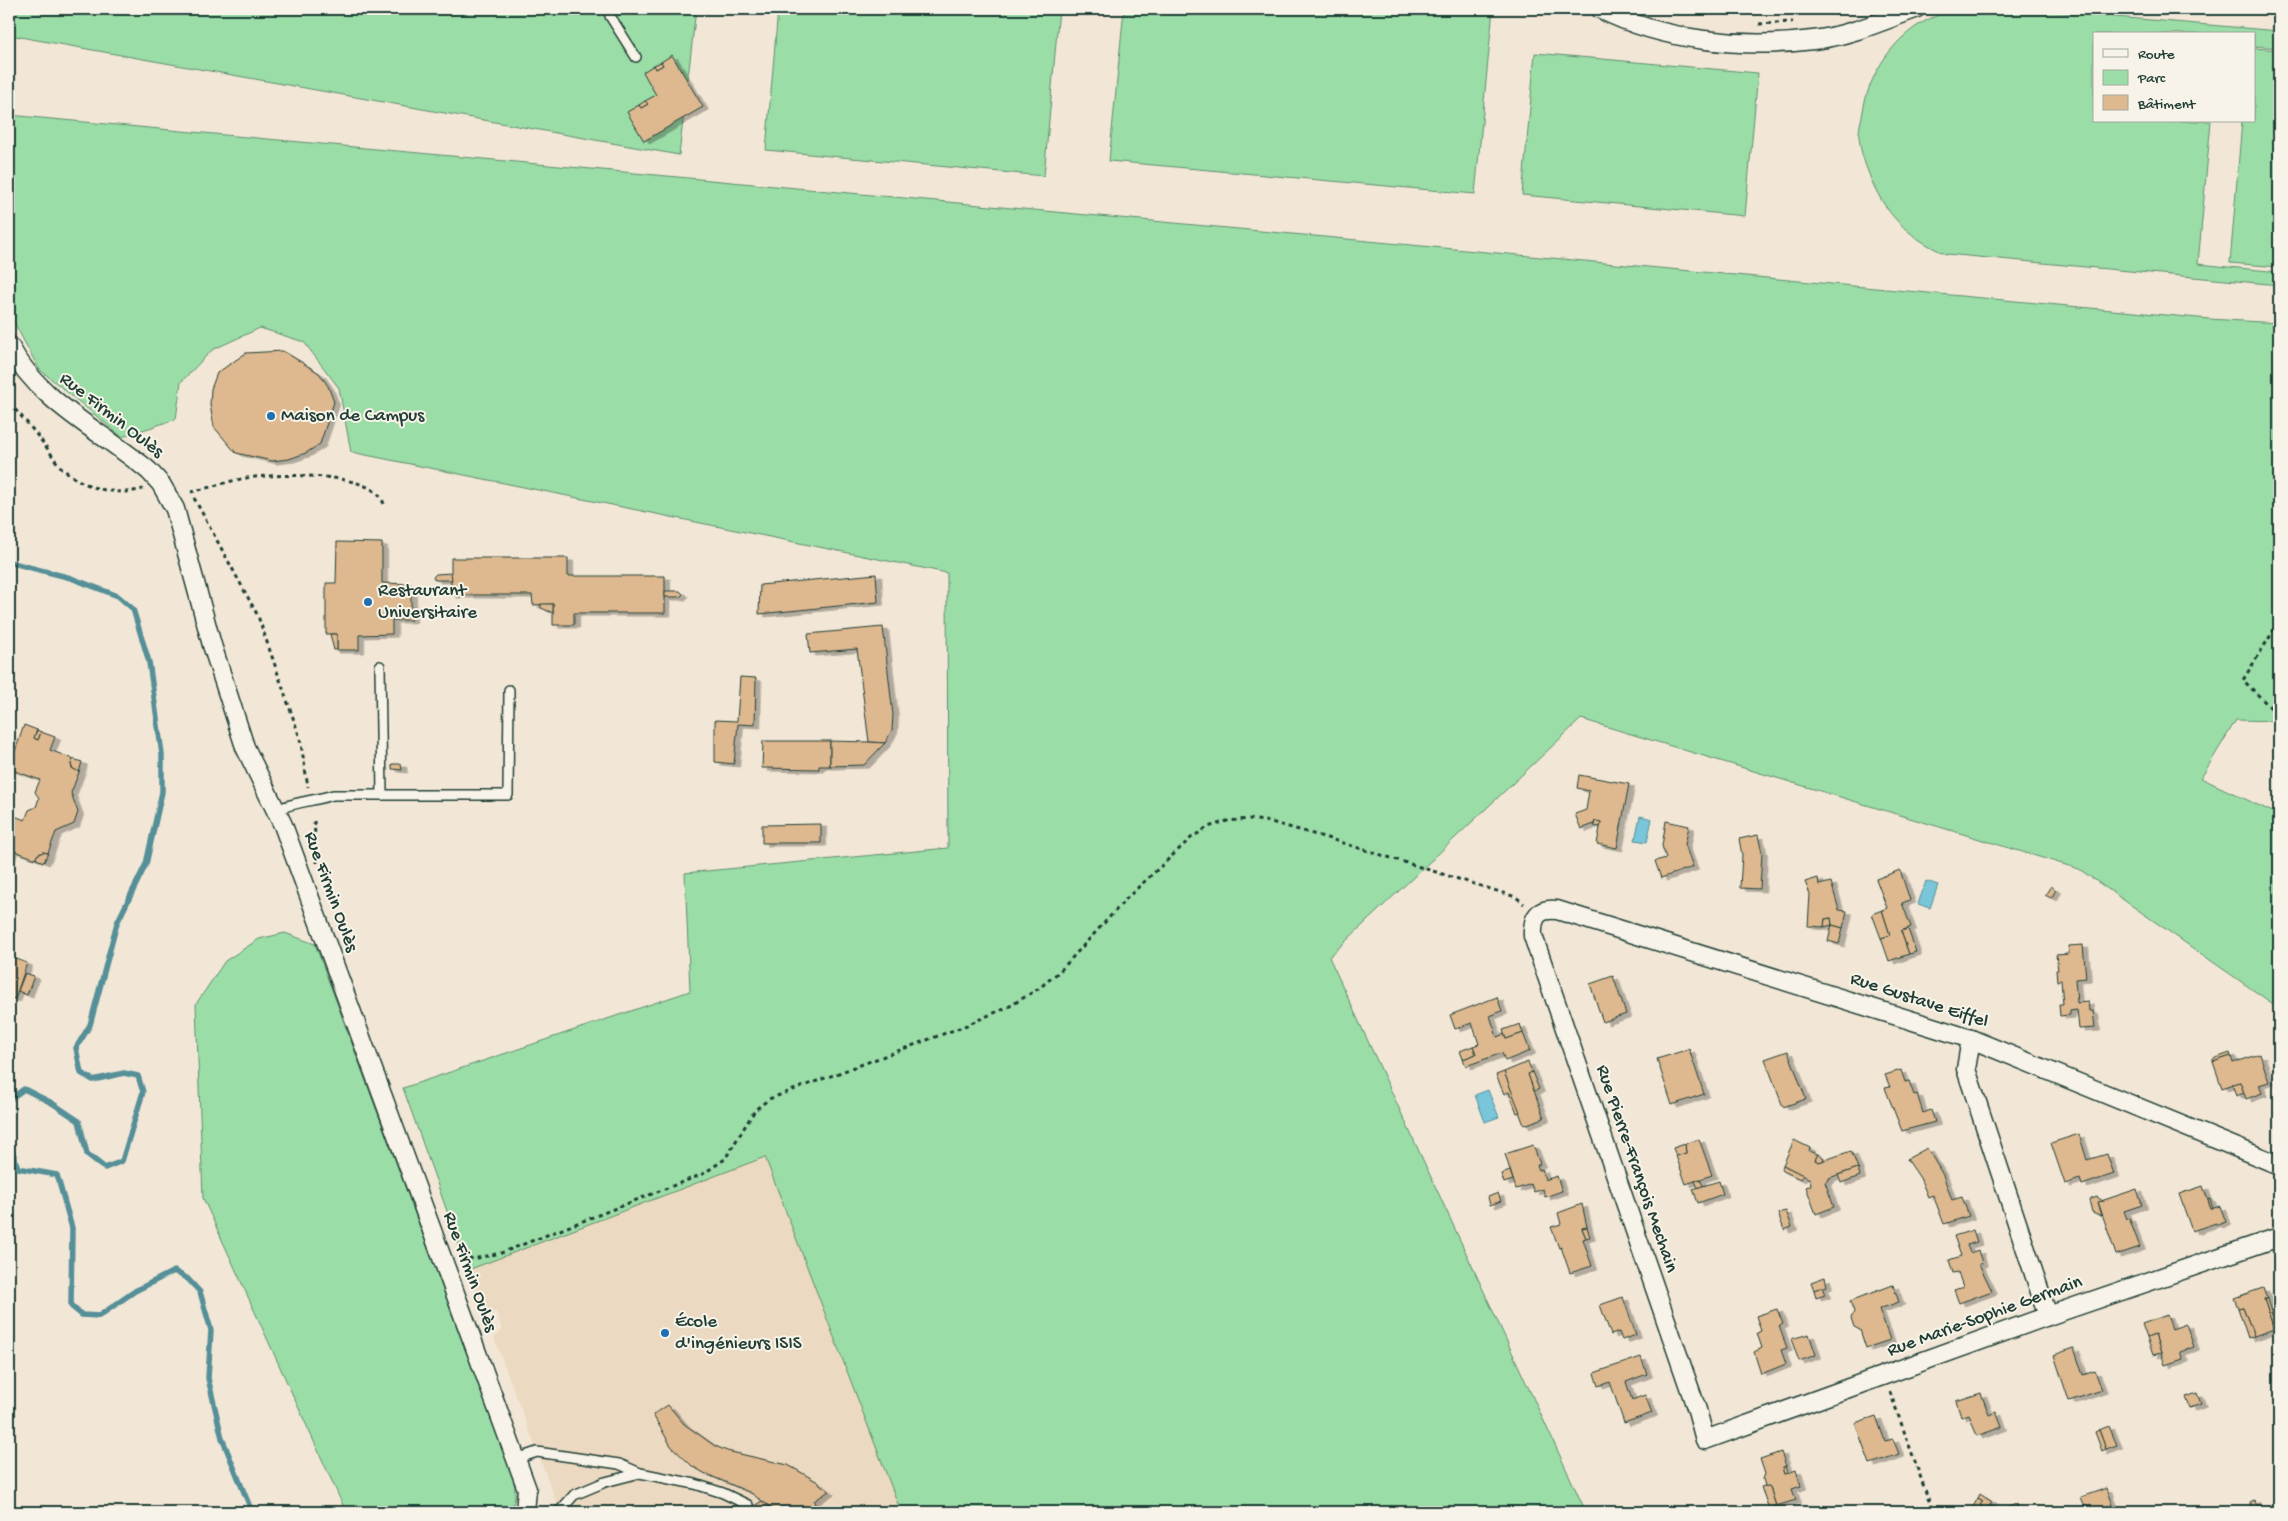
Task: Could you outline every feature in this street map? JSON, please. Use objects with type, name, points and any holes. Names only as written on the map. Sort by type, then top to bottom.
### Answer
[{"type":"street","points":[[1600,9],[1651,29],[1699,39],[1756,44],[1814,40],[1868,26],[1915,9]]},
{"type":"street","name":"Rue Firmin Oulès","points":[[9,345],[16,360],[32,380],[89,427],[137,461],[161,484],[169,496],[183,534],[204,618],[245,747],[276,810],[527,1488],[526,1512],[520,1512]]},
{"type":"street","name":"Rue Gustave Eiffel","points":[[1537,914],[1550,909],[1571,914],[1971,1039],[2279,1165]]},
{"type":"street","name":"Rue Pierre-François Mechain","points":[[1537,914],[1534,920],[1533,936],[1697,1410],[1705,1440]]},
{"type":"street","points":[[1971,1039],[1966,1069],[2048,1316]]},
{"type":"street","name":"Rue Marie-Sophie Germain","points":[[1705,1440],[2048,1316],[2279,1238]]},
{"type":"lane","points":[[610,9],[610,16],[636,56]]},
{"type":"lane","points":[[380,666],[382,795]]},
{"type":"lane","points":[[276,810],[292,803],[311,802],[333,795],[508,795],[509,690]]},
{"type":"lane","points":[[516,1459],[537,1452],[619,1464],[640,1473],[695,1484],[722,1493],[748,1505]]},
{"type":"lane","points":[[559,1512],[574,1495],[605,1482],[640,1473]]},
{"type":"path","points":[[1753,24],[1801,22]]},
{"type":"path","points":[[9,404],[29,425],[62,469],[78,480],[89,485],[120,492],[132,492],[146,488]]},
{"type":"path","points":[[191,492],[248,478],[325,477],[356,482],[371,488],[380,495],[385,506]]},
{"type":"path","points":[[194,498],[258,616],[300,738],[308,787]]},
{"type":"path","points":[[2279,622],[2243,680],[2279,716]]},
{"type":"path","points":[[442,1261],[458,1255],[468,1260],[501,1253],[703,1174],[725,1158],[751,1116],[761,1104],[776,1095],[970,1024],[1010,1006],[1038,990],[1060,971],[1128,896],[1164,862],[1191,838],[1218,823],[1238,820],[1260,820],[1327,838],[1516,897],[1537,914]]},
{"type":"path","points":[[1884,1375],[1933,1512]]},
{"type":"shaded area","name":"École d'ingénieurs ISIS","points":[[765,1156],[901,1512],[560,1512],[494,1338],[502,1329],[496,1311],[487,1319],[468,1270]]},
{"type":"green space","points":[[9,9],[696,9],[679,155],[9,35]]},
{"type":"green space","points":[[778,9],[1059,9],[1044,176],[766,150]]},
{"type":"green space","points":[[1124,9],[1493,9],[1475,194],[1109,161]]},
{"type":"green space","points":[[1967,9],[2034,10],[2279,31],[2279,48],[2256,46],[2256,32],[2093,32],[2093,122],[2211,122],[2198,264],[2279,272],[2279,285],[1946,254],[1932,248],[1909,232],[1889,212],[1875,188],[1860,144],[1860,125],[1873,79],[1890,50],[1915,27],[1948,12]]},
{"type":"green space","points":[[2256,48],[2279,50],[2279,267],[2230,263],[2242,122],[2256,122]]},
{"type":"green space","points":[[1535,53],[1758,73],[1745,216],[1522,195]]},
{"type":"green space","points":[[9,115],[2209,319],[2279,323],[2279,721],[2236,720],[2201,778],[2279,815],[2279,1008],[2079,869],[1581,719],[1329,957],[1586,1512],[901,1512],[765,1157],[468,1270],[403,1088],[690,991],[685,873],[948,848],[947,573],[351,452],[339,388],[304,342],[260,328],[212,350],[181,382],[176,419],[122,437],[39,369],[9,313]]},
{"type":"green space","points":[[285,933],[315,944],[513,1478],[515,1496],[508,1512],[346,1512],[203,1198],[196,1004],[225,961],[259,939]]},
{"type":"water","points":[[1640,816],[1652,819],[1647,842],[1635,840]]},
{"type":"water","points":[[1926,881],[1938,885],[1930,908],[1918,904]]},
{"type":"water","points":[[1488,1090],[1499,1117],[1485,1122],[1475,1095]]},
{"type":"building","points":[[672,55],[703,107],[644,141],[627,112],[639,105],[641,108],[648,104],[645,101],[656,95],[643,72],[654,65],[656,69],[663,65],[661,62]]},
{"type":"building","points":[[661,62],[663,65],[656,69],[654,65]]},
{"type":"building","points":[[645,101],[648,104],[641,108],[639,105]]},
{"type":"building","name":"Maison de Campus","points":[[283,351],[319,373],[328,386],[334,402],[320,444],[306,453],[289,459],[272,461],[236,453],[214,427],[210,405],[211,389],[217,373],[246,353]]},
{"type":"building","name":"Restaurant Universitaire","points":[[337,542],[382,543],[382,583],[411,584],[411,620],[392,620],[392,634],[359,635],[359,650],[337,650],[337,634],[326,634],[326,583],[336,583]]},
{"type":"building","points":[[451,558],[568,558],[568,576],[665,576],[665,613],[574,613],[574,625],[553,625],[553,604],[533,605],[532,595],[451,595]]},
{"type":"building","points":[[451,573],[452,580],[435,580],[433,577],[436,574]]},
{"type":"building","points":[[876,574],[878,602],[759,614],[760,585]]},
{"type":"building","points":[[665,591],[680,591],[683,594],[680,597],[665,597]]},
{"type":"building","points":[[541,604],[553,604],[553,613],[541,608]]},
{"type":"building","points":[[883,627],[893,715],[892,730],[885,743],[869,742],[857,649],[810,653],[808,634]]},
{"type":"building","points":[[330,634],[337,634],[337,650],[334,650]]},
{"type":"building","points":[[740,677],[756,678],[755,725],[738,724],[734,764],[715,762],[715,720],[737,721]]},
{"type":"building","points":[[24,725],[37,730],[34,738],[38,740],[41,732],[55,737],[50,750],[73,759],[72,768],[79,772],[71,793],[78,812],[74,824],[56,832],[48,853],[43,852],[37,855],[36,859],[12,850],[9,860],[9,814],[25,820],[29,810],[36,807],[39,798],[35,792],[40,780],[9,769]]},
{"type":"building","points":[[37,730],[41,732],[38,740],[34,738]]},
{"type":"building","points":[[763,741],[830,741],[830,766],[819,766],[819,769],[762,768]]},
{"type":"building","points":[[830,741],[885,743],[864,765],[830,766]]},
{"type":"building","points":[[73,759],[82,762],[79,772],[72,768]]},
{"type":"building","points":[[392,764],[401,764],[402,770],[392,769]]},
{"type":"building","points":[[1579,775],[1629,784],[1617,848],[1597,844],[1601,822],[1595,821],[1594,824],[1581,829],[1575,814],[1586,810],[1589,791],[1577,788]]},
{"type":"building","points":[[1595,821],[1601,822],[1600,827],[1594,826]]},
{"type":"building","points":[[1666,821],[1689,826],[1685,845],[1693,867],[1661,878],[1655,861],[1666,858],[1662,846]]},
{"type":"building","points":[[821,824],[821,843],[762,843],[762,825]]},
{"type":"building","points":[[1758,835],[1762,853],[1760,889],[1740,888],[1742,855],[1739,839]]},
{"type":"building","points":[[43,852],[48,853],[44,862],[36,859],[37,855]]},
{"type":"building","points":[[1900,870],[1910,900],[1902,903],[1911,927],[1901,931],[1909,954],[1889,961],[1881,938],[1890,935],[1882,910],[1887,908],[1876,879]]},
{"type":"building","points":[[1818,878],[1819,885],[1831,882],[1839,910],[1847,911],[1843,928],[1832,925],[1831,918],[1825,919],[1824,927],[1808,926],[1810,894],[1805,882]]},
{"type":"building","points":[[2051,886],[2056,890],[2051,898],[2045,895]]},
{"type":"building","points":[[1882,910],[1890,935],[1881,938],[1872,914]]},
{"type":"building","points":[[1831,918],[1832,925],[1824,927],[1825,919]]},
{"type":"building","points":[[1832,925],[1843,928],[1839,944],[1828,941]]},
{"type":"building","points":[[1908,929],[1916,952],[1909,954],[1901,931]]},
{"type":"building","points":[[2083,945],[2086,978],[2075,979],[2077,1003],[2088,1002],[2089,1011],[2093,1011],[2095,1028],[2079,1029],[2077,1010],[2070,1011],[2070,1015],[2060,1016],[2059,1004],[2063,1004],[2061,980],[2057,981],[2056,955],[2069,954],[2068,946]]},
{"type":"building","points":[[9,956],[27,963],[15,999],[9,997]]},
{"type":"building","points":[[25,973],[34,976],[27,995],[18,991]]},
{"type":"building","points":[[1613,976],[1626,1014],[1603,1022],[1590,984]]},
{"type":"building","points":[[1497,997],[1502,1011],[1490,1016],[1497,1037],[1504,1034],[1506,1039],[1523,1033],[1530,1051],[1505,1061],[1502,1053],[1466,1066],[1463,1059],[1476,1054],[1473,1046],[1479,1044],[1472,1023],[1455,1029],[1450,1015]]},
{"type":"building","points":[[1520,1024],[1523,1033],[1506,1039],[1503,1030]]},
{"type":"building","points":[[1473,1046],[1476,1054],[1463,1059],[1460,1051]]},
{"type":"building","points":[[1689,1049],[1704,1094],[1672,1105],[1657,1059]]},
{"type":"building","points":[[1788,1051],[1806,1099],[1783,1107],[1765,1059]]},
{"type":"building","points":[[2230,1053],[2231,1056],[2213,1062],[2213,1059]]},
{"type":"building","points":[[2260,1054],[2269,1082],[2259,1085],[2262,1093],[2246,1099],[2240,1082],[2222,1088],[2213,1062],[2231,1056],[2233,1063]]},
{"type":"building","points":[[1528,1062],[1532,1072],[1528,1074],[1544,1118],[1524,1125],[1504,1072]]},
{"type":"building","points":[[1901,1070],[1905,1082],[1909,1081],[1914,1095],[1917,1094],[1923,1113],[1931,1110],[1935,1122],[1902,1131],[1885,1088],[1890,1087],[1885,1075]]},
{"type":"building","points":[[1504,1072],[1520,1112],[1517,1113],[1509,1092],[1504,1094],[1496,1075]]},
{"type":"building","points":[[1532,1072],[1539,1089],[1534,1091],[1528,1074]]},
{"type":"building","points":[[2240,1082],[2244,1093],[2236,1096],[2232,1084]]},
{"type":"building","points":[[2079,1134],[2087,1160],[2107,1154],[2114,1174],[2082,1185],[2080,1179],[2065,1184],[2051,1143]]},
{"type":"building","points":[[1699,1139],[1712,1175],[1686,1184],[1676,1156],[1686,1153],[1685,1144]]},
{"type":"building","points":[[1794,1140],[1810,1148],[1809,1151],[1818,1154],[1815,1160],[1819,1162],[1851,1151],[1858,1168],[1829,1178],[1825,1182],[1834,1207],[1816,1214],[1806,1187],[1811,1185],[1810,1179],[1783,1165]]},
{"type":"building","points":[[1685,1144],[1686,1153],[1676,1156],[1673,1148]]},
{"type":"building","points":[[1533,1145],[1540,1164],[1537,1165],[1539,1170],[1542,1169],[1545,1180],[1557,1176],[1562,1191],[1545,1197],[1543,1189],[1534,1192],[1531,1184],[1516,1189],[1505,1154]]},
{"type":"building","points":[[1927,1148],[1943,1175],[1952,1200],[1962,1197],[1969,1216],[1944,1224],[1933,1195],[1928,1197],[1920,1178],[1907,1159]]},
{"type":"building","points":[[1818,1154],[1824,1160],[1819,1162],[1815,1160]]},
{"type":"building","points":[[1783,1165],[1803,1175],[1800,1179],[1781,1170]]},
{"type":"building","points":[[1858,1168],[1860,1176],[1841,1183],[1838,1175]]},
{"type":"building","points":[[1510,1171],[1513,1180],[1504,1183],[1501,1174]]},
{"type":"building","points":[[1700,1179],[1703,1186],[1698,1188],[1695,1181]]},
{"type":"building","points":[[1719,1181],[1723,1194],[1698,1203],[1693,1189]]},
{"type":"building","points":[[2203,1186],[2211,1209],[2220,1206],[2226,1222],[2217,1225],[2216,1223],[2192,1231],[2179,1194]]},
{"type":"building","points":[[2137,1189],[2142,1205],[2124,1211],[2127,1219],[2129,1218],[2140,1247],[2116,1255],[2098,1202]]},
{"type":"building","points":[[1498,1193],[1501,1201],[1490,1205],[1488,1197]]},
{"type":"building","points":[[2097,1197],[2103,1201],[2098,1202],[2102,1216],[2092,1212],[2089,1200]]},
{"type":"building","points":[[2210,1199],[2213,1209],[2211,1209],[2208,1200]]},
{"type":"building","points":[[1582,1204],[1587,1227],[1582,1228],[1586,1238],[1583,1239],[1592,1266],[1570,1273],[1561,1247],[1559,1248],[1551,1227],[1561,1224],[1558,1213]]},
{"type":"building","points":[[1786,1211],[1792,1227],[1784,1230],[1778,1213]]},
{"type":"building","points":[[1587,1227],[1590,1237],[1586,1238],[1582,1228]]},
{"type":"building","points":[[1973,1230],[1977,1242],[1967,1245],[1970,1253],[1978,1250],[1982,1263],[1979,1264],[1992,1291],[1959,1303],[1954,1290],[1963,1287],[1958,1272],[1953,1273],[1949,1260],[1961,1256],[1954,1236]]},
{"type":"building","points":[[1825,1277],[1827,1286],[1814,1290],[1811,1282]]},
{"type":"building","points":[[1893,1285],[1899,1302],[1879,1309],[1890,1340],[1866,1348],[1860,1330],[1854,1327],[1851,1318],[1854,1312],[1850,1301]]},
{"type":"building","points":[[1822,1287],[1825,1295],[1816,1298],[1814,1290]]},
{"type":"building","points":[[2263,1288],[2267,1299],[2264,1299],[2274,1329],[2254,1336],[2243,1307],[2238,1308],[2234,1298]]},
{"type":"building","points":[[1623,1297],[1636,1335],[1622,1340],[1619,1332],[1611,1335],[1600,1305]]},
{"type":"building","points":[[2264,1299],[2267,1299],[2272,1315],[2279,1312],[2279,1327],[2274,1329]]},
{"type":"building","points":[[2243,1307],[2254,1336],[2248,1338],[2238,1308]]},
{"type":"building","points":[[1777,1309],[1783,1324],[1779,1326],[1787,1348],[1781,1350],[1786,1364],[1761,1374],[1754,1352],[1762,1348],[1757,1333],[1761,1331],[1756,1316]]},
{"type":"building","points":[[2167,1315],[2172,1329],[2186,1324],[2194,1347],[2180,1352],[2183,1359],[2165,1365],[2155,1335],[2147,1338],[2142,1324]]},
{"type":"building","points":[[1809,1334],[1816,1355],[1799,1361],[1791,1339]]},
{"type":"building","points":[[2155,1335],[2161,1353],[2153,1355],[2147,1338]]},
{"type":"building","points":[[2074,1348],[2083,1375],[2095,1371],[2102,1390],[2069,1401],[2054,1355]]},
{"type":"building","points":[[1641,1357],[1647,1374],[1626,1382],[1632,1400],[1645,1395],[1652,1413],[1624,1423],[1610,1382],[1598,1386],[1594,1373]]},
{"type":"building","points":[[1981,1393],[1989,1415],[1996,1412],[2002,1427],[1977,1436],[1969,1414],[1961,1417],[1956,1401]]},
{"type":"building","points":[[2197,1393],[2201,1404],[2190,1408],[2186,1397]]},
{"type":"building","points":[[668,1405],[684,1424],[715,1446],[727,1451],[788,1465],[816,1481],[829,1491],[814,1501],[817,1512],[777,1512],[751,1493],[692,1466],[671,1446],[653,1415]]},
{"type":"building","points":[[1876,1416],[1885,1441],[1893,1439],[1899,1454],[1870,1464],[1855,1423]]},
{"type":"building","points":[[2109,1426],[2117,1445],[2106,1449],[2099,1430]]},
{"type":"building","points":[[2099,1430],[2106,1449],[2102,1451],[2095,1432]]},
{"type":"building","points":[[2279,1451],[2279,1470],[2274,1453]]},
{"type":"building","points":[[1781,1452],[1786,1466],[1783,1467],[1785,1474],[1796,1470],[1801,1486],[1792,1489],[1796,1500],[1776,1506],[1770,1488],[1765,1486],[1763,1479],[1765,1474],[1760,1459]]},
{"type":"building","points":[[1786,1466],[1788,1473],[1785,1474],[1783,1467]]},
{"type":"building","points":[[1761,1487],[1770,1488],[1776,1506],[1769,1509]]},
{"type":"building","points":[[2107,1488],[2114,1508],[2110,1508],[2111,1512],[2087,1512],[2081,1497]]},
{"type":"building","points":[[1980,1494],[1992,1502],[1987,1510],[1980,1505],[1983,1501],[1978,1498]]},
{"type":"building","points":[[1978,1498],[1983,1501],[1980,1505],[1987,1510],[1990,1505],[1999,1511],[2016,1504],[2019,1512],[1970,1512]]},
{"type":"building","points":[[2254,1500],[2257,1507],[2260,1506],[2261,1510],[2257,1512],[2254,1512],[2250,1502]]},
{"type":"building","points":[[762,1501],[777,1512],[744,1512]]},
{"type":"building","points":[[716,1506],[726,1512],[704,1512],[711,1508]]},
{"type":"building","points":[[39,1507],[44,1512],[32,1512]]},
{"type":"waterway","points":[[9,562],[71,578],[118,596],[133,609],[149,662],[162,754],[162,792],[146,864],[117,923],[90,1025],[76,1048],[81,1073],[93,1080],[124,1073],[138,1076],[143,1092],[122,1161],[105,1168],[87,1154],[79,1121],[52,1103],[24,1089],[9,1100]]},
{"type":"waterway","points":[[9,1142],[18,1168],[57,1175],[72,1228],[71,1306],[82,1315],[99,1316],[135,1291],[174,1271],[188,1279],[200,1292],[211,1330],[208,1378],[222,1438],[252,1512]]},
{"type":"place","name":"Maison de Campus","points":[[271,416]]},
{"type":"place","name":"Restaurant Universitaire","points":[[368,602]]},
{"type":"place","name":"École d'ingénieurs ISIS","points":[[665,1333]]}]
